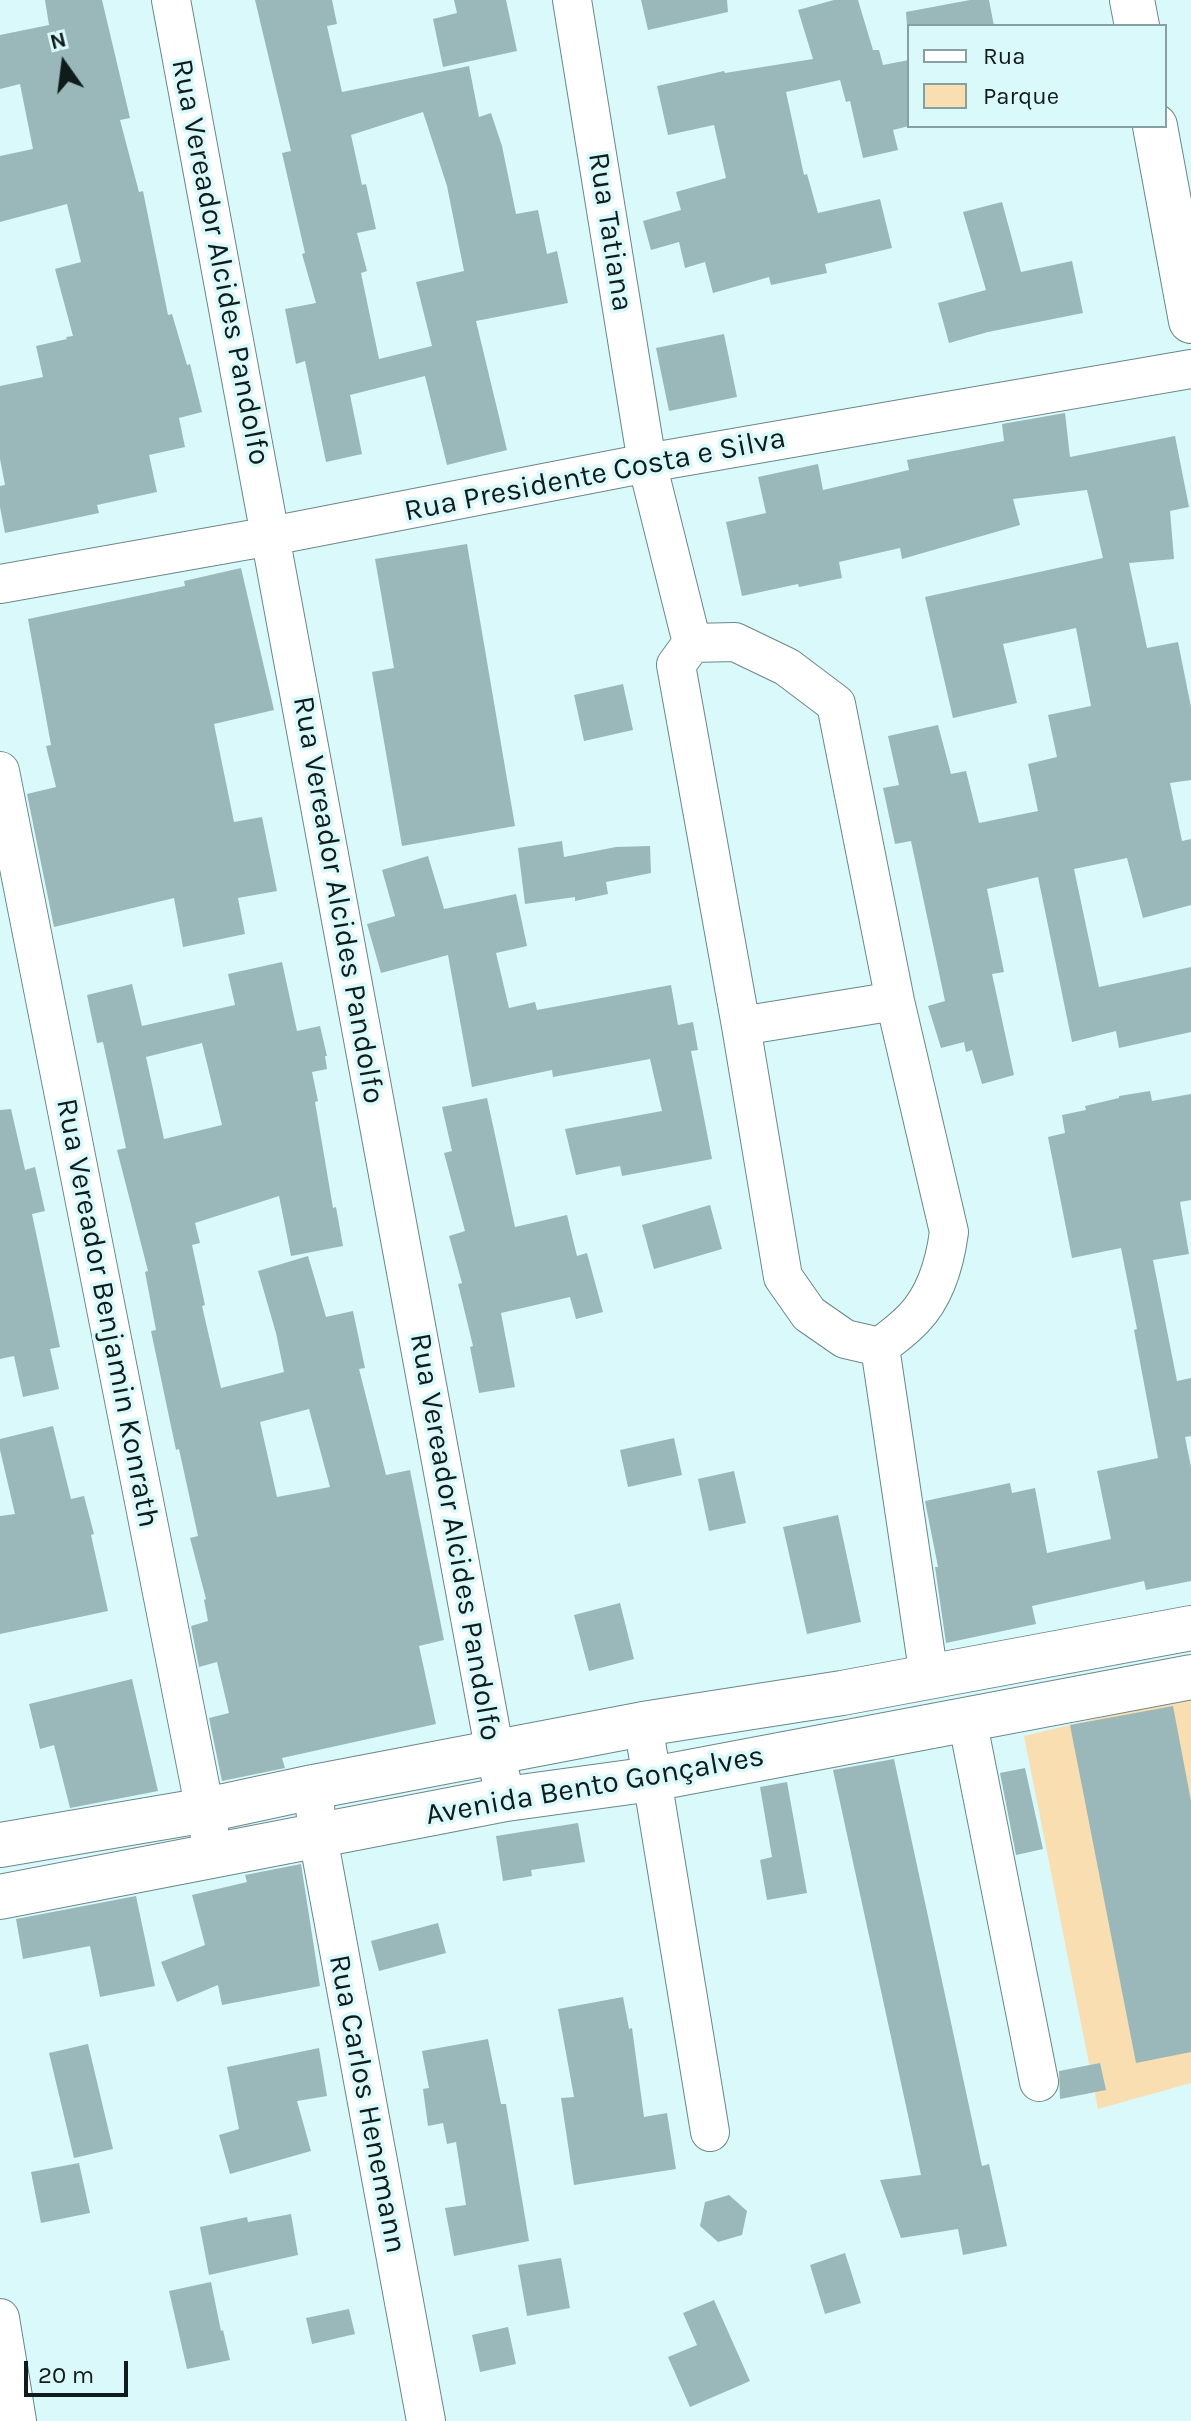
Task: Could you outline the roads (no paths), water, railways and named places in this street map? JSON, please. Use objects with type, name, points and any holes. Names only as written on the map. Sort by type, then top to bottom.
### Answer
[{"type":"main road","points":[[1132,0],[1137,24]]},
{"type":"main road","points":[[1155,128],[1191,321]]},
{"type":"main road","name":"Avenida Bento Gonçalves","points":[[0,1845],[206,1810],[643,1724],[842,1693],[1191,1628]]},
{"type":"main road","name":"Avenida Bento Gonçalves","points":[[0,1897],[506,1799],[652,1779],[1191,1677]]},
{"type":"street","name":"Rua Vereador Alcides Pandolfo","points":[[171,0],[506,1799]]},
{"type":"street","name":"Rua Tatiana","points":[[572,0],[647,463],[692,643]]},
{"type":"street","name":"Rua Presidente Costa e Silva","points":[[0,584],[271,536],[647,463],[1191,369]]},
{"type":"street","points":[[735,642],[787,667],[836,704],[895,1001],[949,1232],[945,1256],[935,1283],[915,1317],[880,1347],[845,1339],[809,1314],[783,1277],[676,665],[692,643],[735,642]]},
{"type":"street","name":"Rua Vereador Benjamin Konrath","points":[[0,771],[214,1856]]},
{"type":"street","points":[[741,1026],[895,1001]]},
{"type":"street","points":[[880,1347],[929,1677]]},
{"type":"street","points":[[967,1719],[1039,2082]]},
{"type":"street","points":[[643,1724],[710,2132]]},
{"type":"street","name":"Rua Carlos Henemann","points":[[313,1787],[318,1837],[426,2421]]},
{"type":"street","points":[[0,2318],[17,2421]]}]
